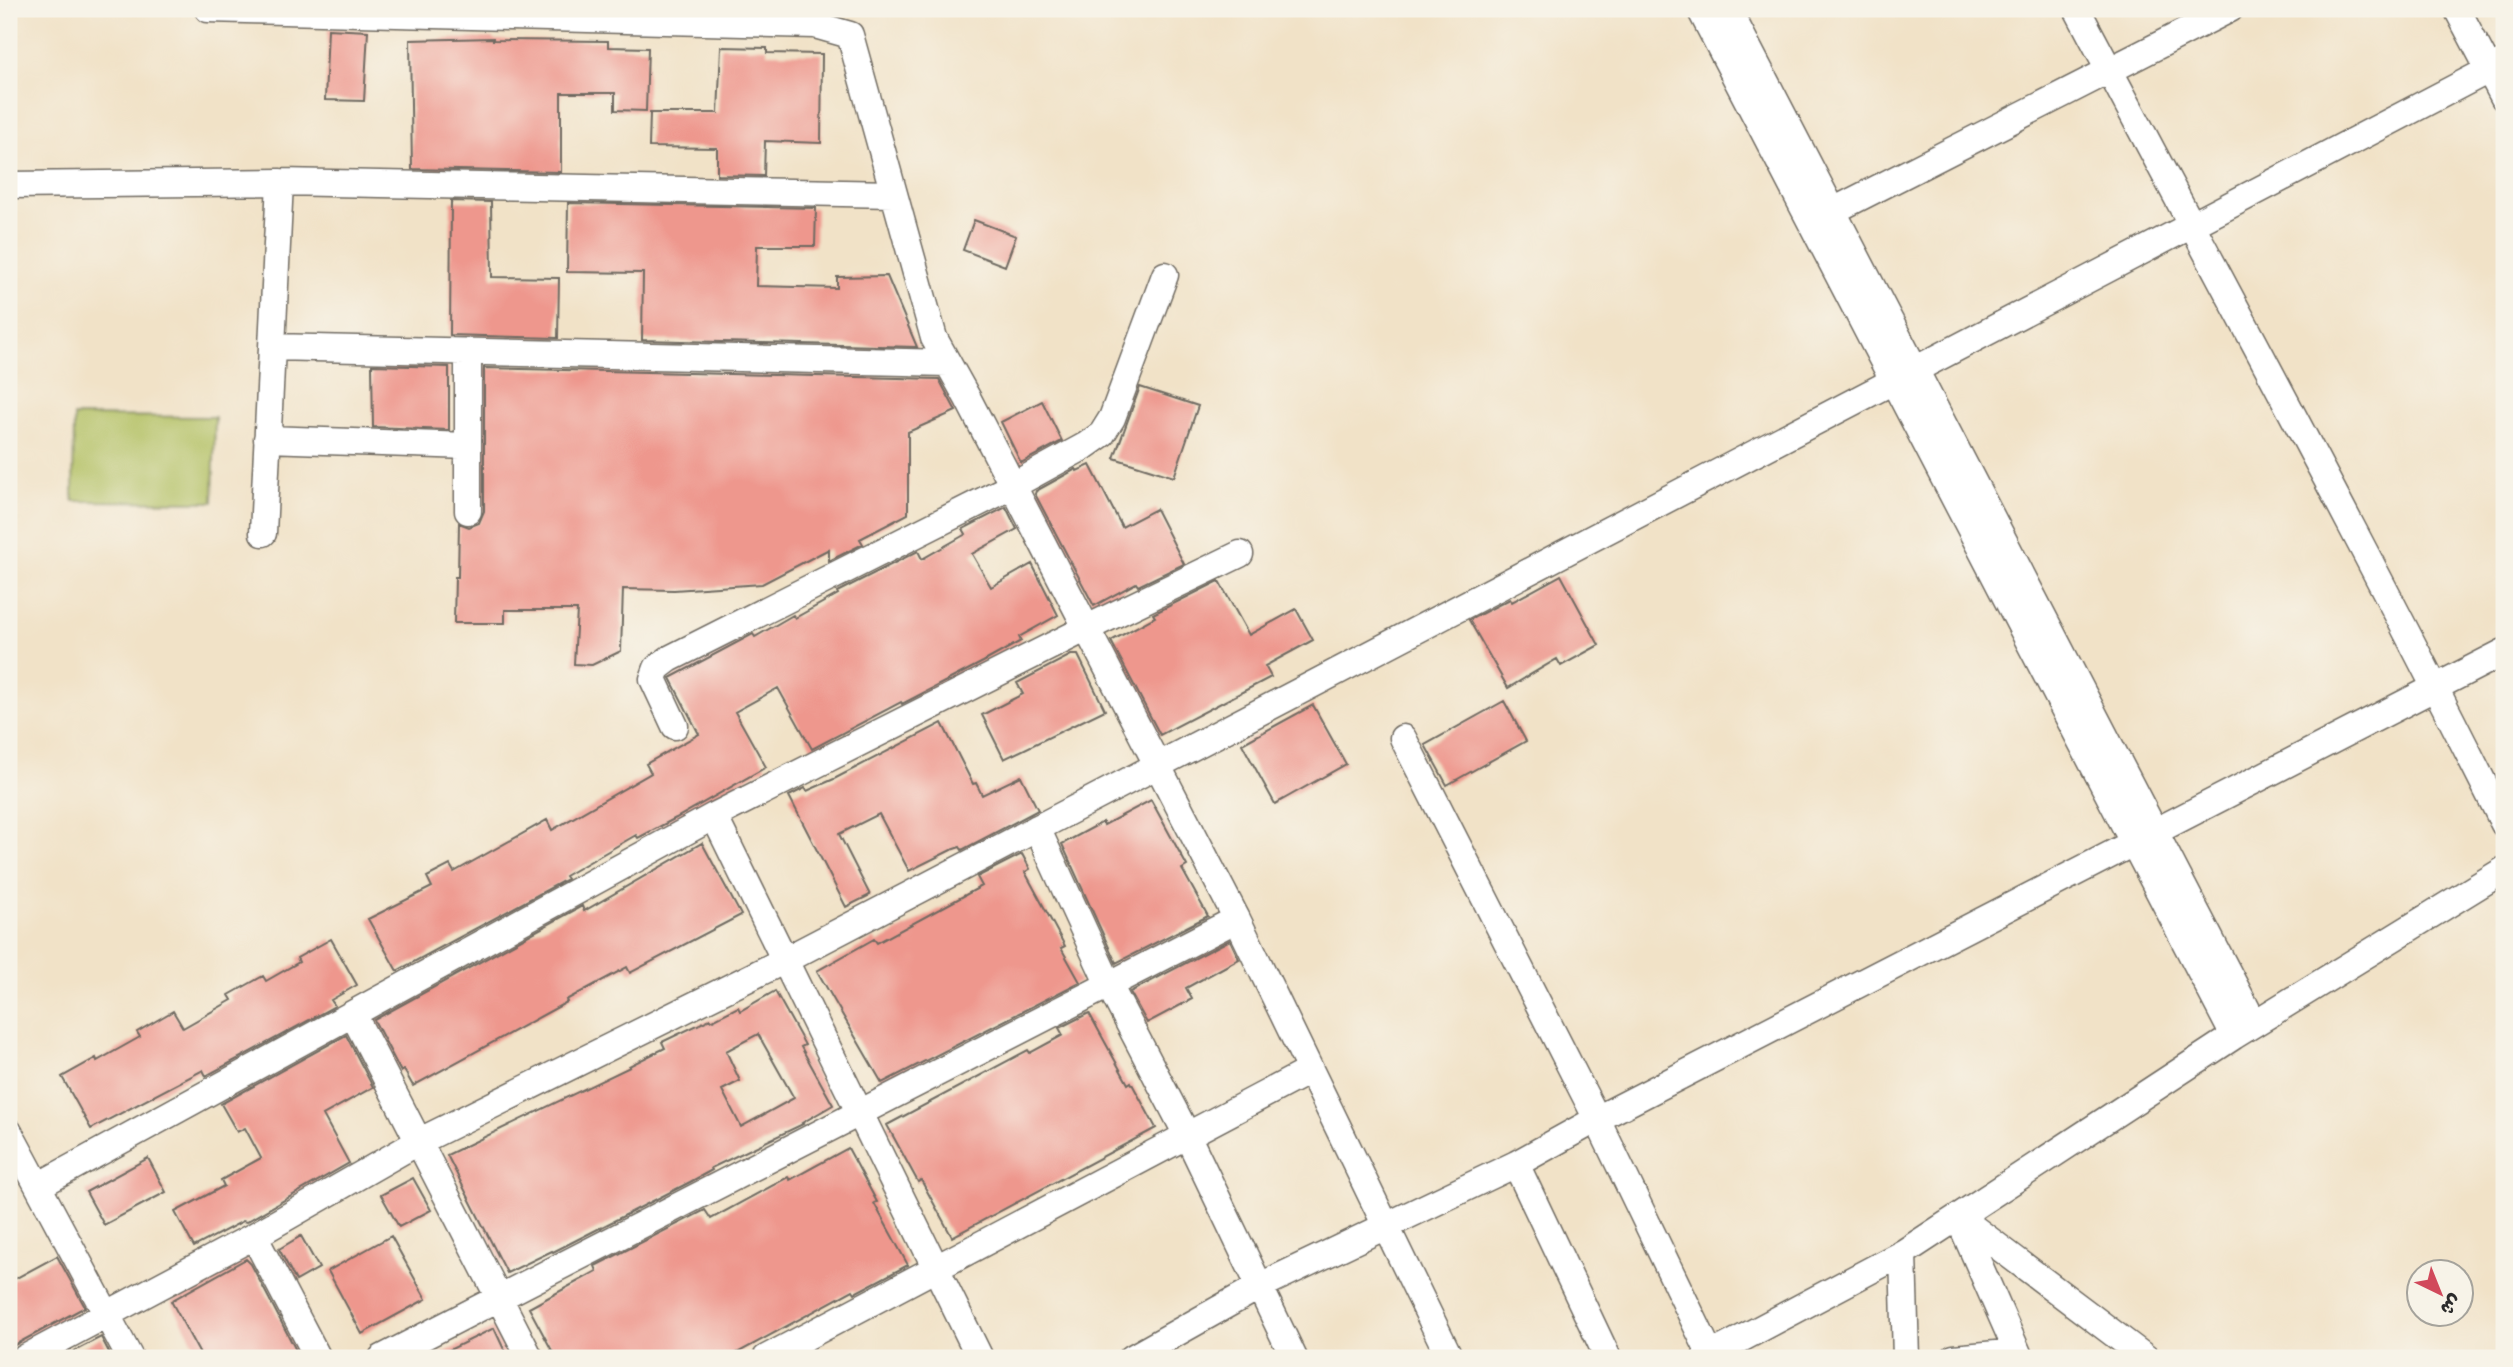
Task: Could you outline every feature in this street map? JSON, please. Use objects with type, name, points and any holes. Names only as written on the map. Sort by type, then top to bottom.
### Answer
[{"type":"street","points":[[208,9],[815,24],[850,35],[934,338],[1237,919],[1308,1071],[1450,1358]]},
{"type":"street","points":[[1700,9],[1904,375],[2244,1030]]},
{"type":"street","points":[[1728,9],[1833,211],[1904,375]]},
{"type":"street","points":[[2077,9],[2436,688],[2504,824]]},
{"type":"street","points":[[1833,211],[2230,9]]},
{"type":"street","points":[[2457,9],[2497,66],[2504,98]]},
{"type":"street","points":[[25,1358],[254,1236],[418,1142],[785,960],[2497,66]]},
{"type":"street","points":[[9,184],[280,182],[893,194]]},
{"type":"street","points":[[263,533],[280,182]]},
{"type":"street","points":[[675,726],[653,679],[657,668],[669,659],[1012,486],[1102,434],[1112,418],[1165,275]]},
{"type":"street","points":[[272,347],[948,363]]},
{"type":"street","points":[[468,352],[468,511]]},
{"type":"street","points":[[267,439],[468,446]]},
{"type":"street","points":[[38,1186],[715,816],[1085,629],[1240,554]]},
{"type":"street","points":[[1132,1358],[1260,1286],[1516,1164],[1597,1119],[2504,652]]},
{"type":"street","points":[[1403,738],[1597,1119],[1709,1357],[1903,1253],[2244,1030],[2504,870]]},
{"type":"street","points":[[715,816],[981,1358]]},
{"type":"street","points":[[1037,828],[1109,985],[1187,1135],[1293,1358]]},
{"type":"street","points":[[382,1358],[1237,919]]},
{"type":"street","points":[[353,1014],[530,1358]]},
{"type":"street","points":[[766,1358],[1308,1071]]},
{"type":"street","points":[[9,1132],[130,1358]]},
{"type":"street","points":[[1516,1164],[1608,1358]]},
{"type":"street","points":[[1954,1358],[2019,1355],[1959,1217]]},
{"type":"street","points":[[1959,1217],[2146,1358]]},
{"type":"street","points":[[254,1236],[318,1358]]},
{"type":"street","points":[[1903,1253],[1906,1358]]},
{"type":"green space","points":[[74,416],[215,417],[213,502],[73,501]]},
{"type":"building","points":[[328,29],[368,31],[364,101],[325,100]]},
{"type":"building","points":[[493,38],[608,41],[608,47],[648,48],[646,111],[615,110],[615,93],[561,93],[561,172],[412,169],[410,40]]},
{"type":"building","points":[[721,47],[767,48],[767,53],[822,54],[821,143],[765,141],[764,176],[717,175],[717,148],[649,147],[650,113],[718,113]]},
{"type":"building","points":[[451,201],[491,202],[492,277],[559,278],[558,338],[450,335]]},
{"type":"building","points":[[568,203],[816,208],[815,246],[757,246],[756,286],[837,288],[837,277],[887,276],[917,347],[642,340],[643,273],[567,272]]},
{"type":"building","points":[[974,220],[1016,236],[1005,266],[963,250]]},
{"type":"building","points":[[372,365],[449,367],[449,430],[373,427]]},
{"type":"building","points":[[484,368],[939,379],[956,411],[908,432],[908,514],[860,539],[863,544],[829,561],[829,549],[762,584],[674,590],[623,589],[621,651],[592,665],[574,664],[577,610],[505,610],[505,623],[454,623],[459,523],[469,527],[479,523],[484,511]]},
{"type":"building","points":[[1140,387],[1198,406],[1174,477],[1114,458]]},
{"type":"building","points":[[1042,401],[1062,441],[1021,463],[1001,422]]},
{"type":"building","points":[[1090,465],[1122,527],[1156,509],[1184,564],[1138,586],[1136,583],[1094,606],[1035,494],[1076,469],[1077,471]]},
{"type":"building","points":[[1006,507],[1017,529],[972,554],[991,587],[1032,564],[1058,615],[1019,637],[1021,641],[983,662],[812,749],[778,688],[735,712],[766,767],[638,838],[636,835],[565,876],[567,879],[397,971],[368,919],[432,887],[427,877],[450,865],[454,872],[547,820],[552,830],[651,773],[646,764],[699,734],[670,678],[753,634],[755,637],[793,615],[795,618],[838,594],[837,592],[918,551],[922,559],[966,534],[963,529]]},
{"type":"building","points":[[1561,575],[1599,645],[1561,666],[1557,659],[1508,688],[1469,620],[1510,599],[1512,602]]},
{"type":"building","points":[[1219,581],[1249,635],[1296,609],[1313,640],[1265,666],[1271,677],[1160,735],[1111,641],[1155,617],[1153,614]]},
{"type":"building","points":[[1071,655],[1078,655],[1105,710],[1004,759],[982,715],[1023,694],[1017,683]]},
{"type":"building","points":[[1504,701],[1526,741],[1447,785],[1425,745]]},
{"type":"building","points":[[1313,705],[1346,764],[1275,804],[1242,744]]},
{"type":"building","points":[[942,723],[973,784],[976,783],[982,795],[1021,776],[1038,810],[962,850],[960,847],[951,850],[909,871],[879,814],[839,834],[870,895],[846,907],[789,796],[834,779]]},
{"type":"building","points":[[1151,800],[1187,866],[1182,869],[1208,916],[1116,963],[1062,844]]},
{"type":"building","points":[[702,843],[741,915],[630,973],[627,967],[413,1086],[404,1070],[401,1072],[374,1020],[582,906],[584,911]]},
{"type":"building","points":[[1022,854],[1030,869],[1025,872],[1065,946],[1061,948],[1080,982],[882,1083],[817,971],[874,939],[877,943],[982,886],[977,877]]},
{"type":"building","points":[[331,939],[357,985],[331,1000],[335,1006],[206,1076],[203,1070],[91,1129],[62,1077],[140,1037],[137,1032],[173,1011],[183,1028],[232,1000],[229,995],[263,976],[266,981],[299,962],[297,958]]},
{"type":"building","points":[[1230,940],[1239,959],[1186,988],[1192,999],[1147,1023],[1130,992]]},
{"type":"building","points":[[775,991],[805,1045],[801,1047],[833,1105],[803,1124],[507,1273],[447,1155],[630,1067],[665,1048],[662,1042],[738,1007],[740,1011]],"holes":[[[758,1034],[794,1098],[741,1127],[722,1090],[740,1081],[726,1051]]]},
{"type":"building","points":[[1089,1013],[1156,1128],[952,1237],[887,1125],[1028,1050],[1030,1053],[1063,1035],[1059,1028]]},
{"type":"building","points":[[346,1035],[373,1087],[323,1115],[349,1163],[246,1222],[243,1221],[194,1247],[175,1212],[224,1186],[221,1180],[261,1158],[245,1128],[237,1132],[221,1104]]},
{"type":"building","points":[[848,1148],[908,1265],[855,1293],[853,1290],[728,1358],[556,1358],[529,1308],[597,1271],[595,1266],[705,1210],[711,1219]]},
{"type":"building","points":[[148,1158],[166,1192],[104,1225],[86,1192]]},
{"type":"building","points":[[413,1178],[431,1210],[399,1227],[381,1195]]},
{"type":"building","points":[[301,1236],[319,1268],[296,1281],[279,1249]]},
{"type":"building","points":[[391,1236],[426,1299],[362,1334],[328,1271]]},
{"type":"building","points":[[57,1256],[85,1307],[9,1348],[9,1282]]},
{"type":"building","points":[[246,1259],[300,1358],[202,1358],[171,1301]]},
{"type":"building","points":[[494,1328],[508,1358],[433,1358]]},
{"type":"building","points":[[101,1337],[112,1358],[61,1358]]}]
